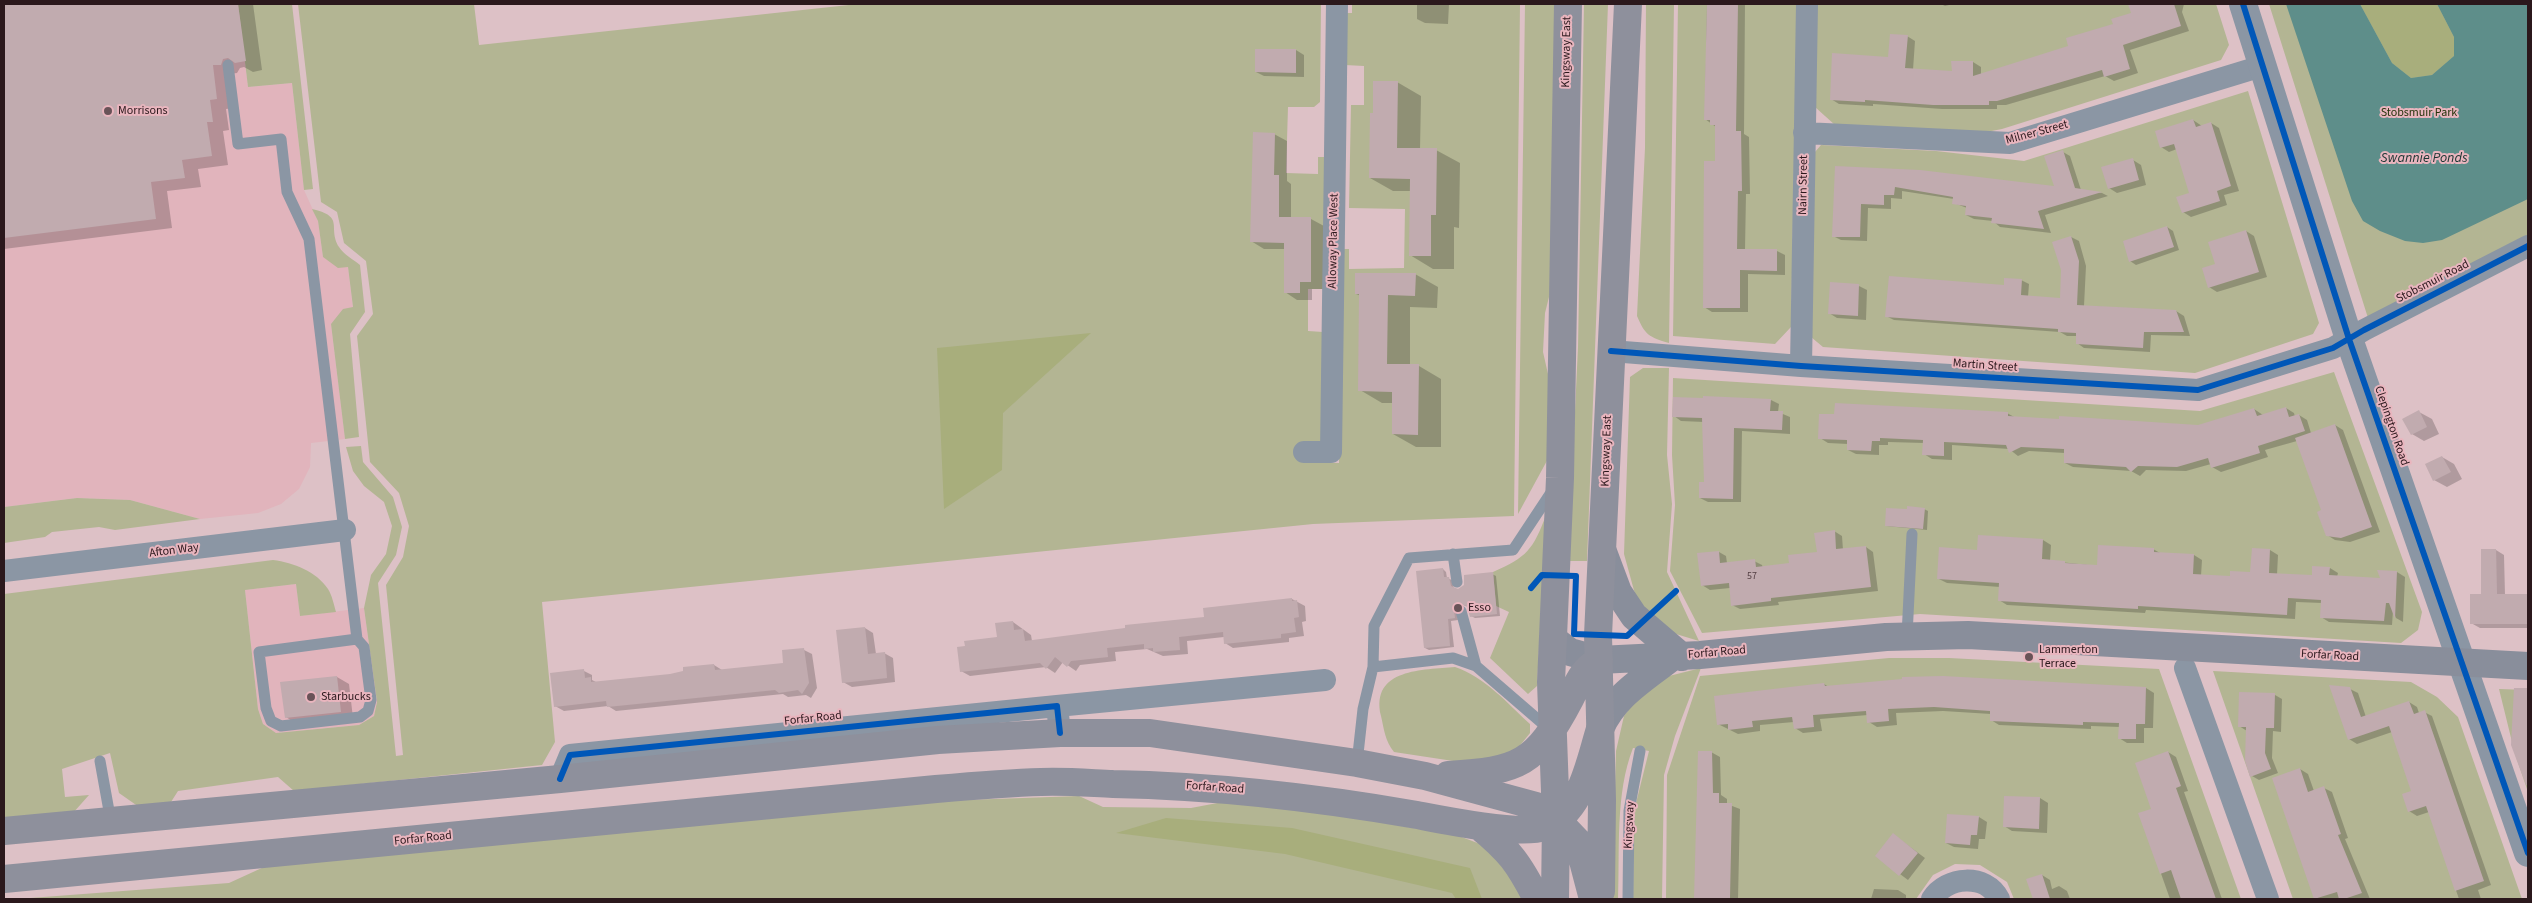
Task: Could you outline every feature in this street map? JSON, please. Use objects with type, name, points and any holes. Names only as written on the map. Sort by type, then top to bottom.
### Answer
[{"type":"highway","name":"Kingsway East","points":[[1556,819],[1551,682],[1560,478],[1568,4]]},
{"type":"highway","name":"Kingsway East","points":[[1600,899],[1599,660],[1611,350],[1628,4]]},
{"type":"highway","points":[[1425,776],[1490,773],[1506,769],[1540,748],[1552,732],[1586,669],[1599,660]]},
{"type":"highway","name":"Forfar Road","points":[[4,879],[926,790],[1043,782],[1226,789],[1327,799],[1479,826],[1513,829],[1542,828],[1556,819],[1573,803],[1584,782],[1600,730]]},
{"type":"highway","points":[[4,831],[560,779],[938,740],[1060,733],[1150,733],[1357,763],[1425,776],[1536,806],[1556,819],[1578,842],[1593,899]]},
{"type":"highway","points":[[1555,899],[1556,819]]},
{"type":"highway","points":[[1479,826],[1499,842],[1519,864],[1537,899]]},
{"type":"main road","points":[[1600,730],[1607,712],[1618,699],[1677,657],[1634,616],[1618,592],[1603,552]]},
{"type":"main road","name":"Forfar Road","points":[[1553,639],[1570,652],[1599,660],[1677,657],[1896,636],[1968,635],[2528,666]]},
{"type":"street","name":"Alloway Place West","points":[[1304,452],[1331,452],[1337,4]]},
{"type":"street","name":"Nairn Street","points":[[1801,366],[1807,4]]},
{"type":"street","name":"Clepington Road","points":[[2242,4],[2349,339],[2460,663],[2528,853]]},
{"type":"street","name":"Milner Street","points":[[1804,133],[2010,143],[2262,66]]},
{"type":"street","name":"Stobsmuir Road","points":[[2349,339],[2528,246]]},
{"type":"street","name":"Martin Street","points":[[1611,350],[1801,366],[2198,390],[2333,348],[2349,339]]},
{"type":"street","name":"Afton Way","points":[[4,571],[345,530]]},
{"type":"street","points":[[2186,668],[2268,899]]},
{"type":"street","name":"Forfar Road","points":[[560,779],[570,755],[1326,680]]},
{"type":"street","points":[[1057,706],[1060,733]]},
{"type":"street","points":[[1932,899],[1937,890],[1967,880],[1982,883],[1999,899]]},
{"type":"lane","points":[[228,65],[238,144],[281,139],[287,192],[309,239],[357,639],[364,647],[370,700],[368,711],[360,717],[281,726],[271,721],[266,708],[259,652],[357,639]]},
{"type":"lane","points":[[1357,763],[1363,709],[1373,667],[1374,626],[1409,558],[1513,550],[1560,478]]},
{"type":"lane","points":[[1896,636],[1912,534]]},
{"type":"lane","points":[[1454,554],[1457,582]]},
{"type":"lane","points":[[1461,611],[1476,666]]},
{"type":"lane","points":[[1373,667],[1453,658],[1476,666],[1552,732]]},
{"type":"lane","name":"Kingsway","points":[[1628,899],[1629,811],[1640,751]]},
{"type":"lane","points":[[100,761],[111,822]]},
{"type":"shaded area","points":[[4,4],[238,4],[248,87],[292,83],[304,190],[318,221],[323,257],[348,267],[353,308],[331,324],[345,439],[311,443],[310,467],[299,489],[281,504],[258,513],[200,519],[130,500],[77,498],[4,507]]},
{"type":"shaded area","points":[[296,584],[300,616],[364,608],[377,702],[374,716],[359,725],[276,733],[263,724],[258,709],[245,590]]},
{"type":"green space","points":[[238,4],[292,4],[313,189],[304,190],[292,83],[248,87]]},
{"type":"green space","points":[[298,4],[474,4],[479,45],[858,4],[1321,4],[1320,102],[1314,107],[1288,107],[1286,173],[1318,174],[1318,157],[1326,157],[1323,289],[1308,289],[1308,331],[1323,332],[1321,442],[1303,462],[1339,463],[1342,249],[1349,249],[1349,269],[1404,268],[1405,209],[1349,208],[1351,105],[1364,105],[1364,66],[1345,65],[1346,13],[1352,13],[1352,4],[1520,4],[1514,516],[1313,524],[542,602],[555,742],[542,765],[294,791],[278,777],[178,791],[171,802],[139,807],[119,793],[110,753],[62,769],[65,797],[89,795],[73,813],[4,820],[4,594],[273,560],[289,563],[311,573],[323,583],[331,594],[336,612],[300,616],[296,584],[245,590],[258,709],[263,724],[276,733],[359,725],[374,716],[377,702],[364,608],[371,575],[386,554],[392,526],[384,502],[364,486],[353,471],[346,447],[361,446],[363,462],[393,497],[402,527],[396,555],[378,583],[396,756],[403,755],[386,585],[403,557],[409,526],[399,493],[370,462],[357,336],[373,314],[366,261],[344,243],[337,212],[321,202]]},
{"type":"green space","points":[[1525,4],[1558,4],[1555,273],[1545,313],[1543,352],[1553,396],[1549,457],[1518,514]]},
{"type":"green space","points":[[1584,4],[1608,4],[1587,561],[1568,561],[1578,347]]},
{"type":"green space","points":[[1646,4],[1674,4],[1669,343],[1648,334],[1637,316],[1645,148]]},
{"type":"green space","points":[[1678,4],[1797,4],[1791,327],[1775,344],[1673,336]]},
{"type":"green space","points":[[1817,4],[2216,4],[2229,45],[2221,60],[2002,129],[1976,134],[1835,125],[1815,107]]},
{"type":"green space","name":"Swannie Ponds","points":[[2269,4],[2528,4],[2528,237],[2368,318]]},
{"type":"green space","points":[[2360,4],[2437,4],[2454,37],[2454,56],[2432,75],[2411,78],[2392,63]]},
{"type":"green space","points":[[2248,91],[2319,323],[2313,334],[2195,373],[1823,347],[1811,337],[1815,152],[1821,145],[1936,151],[2024,161]]},
{"type":"green space","points":[[312,209],[329,215],[334,223],[334,234],[339,247],[360,265],[365,312],[350,334],[359,437],[345,439],[331,324],[343,309],[353,307],[348,267],[338,268],[323,257],[318,221]]},
{"type":"green space","points":[[1091,333],[1003,413],[1002,470],[944,509],[937,348]]},
{"type":"green space","points":[[1643,368],[1669,368],[1667,455],[1672,504],[1667,572],[1699,641],[1676,634],[1650,617],[1635,594],[1624,554],[1630,377]]},
{"type":"green space","points":[[2334,372],[2422,612],[2418,630],[2401,643],[1920,614],[1702,633],[1670,571],[1675,505],[1672,455],[1673,378],[2200,411]]},
{"type":"green space","points":[[77,498],[130,500],[200,519],[115,530],[99,527],[52,532],[45,537],[4,543],[4,507]]},
{"type":"green space","points":[[1546,515],[1537,686],[1528,694],[1490,658],[1509,612],[1496,606],[1493,572],[1514,562],[1527,551],[1537,537]]},
{"type":"green space","points":[[1889,658],[1949,658],[2159,669],[2241,899],[2014,899],[2007,882],[1980,865],[1955,864],[1933,875],[1916,899],[1666,899],[1667,775],[1700,676]]},
{"type":"green space","points":[[1455,667],[1476,677],[1495,691],[1530,724],[1530,733],[1514,753],[1473,764],[1394,752],[1387,739],[1381,716],[1380,700],[1384,689],[1391,680],[1402,675],[1415,671]]},
{"type":"green space","points":[[1701,668],[1675,736],[1664,775],[1662,899],[1633,899],[1634,811],[1649,751],[1633,748],[1623,784],[1621,803],[1618,899],[1612,899],[1616,751],[1624,716],[1641,692],[1669,676]]},
{"type":"green space","points":[[2213,671],[2411,682],[2437,697],[2458,717],[2522,899],[2293,899]]},
{"type":"green space","points":[[2499,689],[2528,690],[2528,792],[2515,754]]},
{"type":"green space","points":[[1079,796],[1103,807],[1191,808],[1228,801],[1316,811],[1459,836],[1488,847],[1513,869],[1525,899],[17,899],[229,883],[264,867],[937,801]]},
{"type":"green space","points":[[1166,818],[1292,828],[1470,868],[1482,899],[1456,899],[1452,893],[1285,854],[1116,833]]},
{"type":"water","name":"Swannie Ponds","points":[[2286,4],[2360,4],[2392,63],[2411,78],[2432,75],[2454,56],[2454,37],[2437,4],[2528,4],[2528,199],[2442,240],[2423,243],[2405,241],[2380,231],[2363,221],[2352,201]]},
{"type":"building","name":"Morrisons","points":[[4,4],[238,4],[246,61],[235,63],[228,58],[223,59],[221,65],[213,65],[217,99],[210,100],[213,122],[207,122],[212,156],[182,160],[185,178],[151,182],[156,219],[4,238]]},
{"type":"building","points":[[1707,4],[1738,4],[1736,131],[1741,131],[1742,191],[1738,191],[1737,249],[1777,249],[1777,271],[1740,270],[1740,308],[1703,308],[1704,161],[1715,161],[1715,125],[1710,125],[1710,120],[1704,120]]},
{"type":"building","points":[[2128,4],[2174,4],[2181,26],[2123,45],[2130,69],[2104,77],[2102,70],[1997,101],[1989,101],[1989,105],[1933,105],[1865,100],[1865,102],[1830,100],[1832,53],[1888,57],[1890,34],[1908,35],[1905,68],[1952,71],[1951,61],[1973,61],[1973,76],[2068,46],[2066,38],[2113,24],[2111,19],[2131,13]]},
{"type":"building","points":[[1255,49],[1296,49],[1296,73],[1255,72]]},
{"type":"building","points":[[1373,81],[1398,81],[1397,148],[1437,148],[1436,215],[1431,215],[1431,256],[1409,256],[1410,179],[1369,178],[1370,113],[1373,113]]},
{"type":"building","points":[[2193,119],[2196,127],[2211,122],[2231,186],[2217,191],[2220,201],[2182,213],[2176,197],[2189,193],[2174,144],[2160,148],[2155,131]]},
{"type":"building","points":[[1253,132],[1275,133],[1274,175],[1279,175],[1279,217],[1311,217],[1311,282],[1300,282],[1300,293],[1284,293],[1284,243],[1250,242]]},
{"type":"building","points":[[2063,150],[2075,188],[2102,192],[2038,211],[2044,229],[1991,223],[1992,218],[1965,215],[1966,206],[1952,204],[1953,197],[1895,187],[1894,195],[1884,195],[1884,205],[1861,204],[1860,237],[1832,237],[1835,166],[1920,170],[2054,186],[2044,156]]},
{"type":"building","points":[[2133,158],[2139,180],[2108,189],[2101,167]]},
{"type":"building","points":[[2167,226],[2174,247],[2129,262],[2123,241]]},
{"type":"building","points":[[2246,230],[2259,272],[2208,288],[2202,268],[2215,264],[2208,242]]},
{"type":"building","points":[[2071,236],[2079,261],[2077,305],[2176,310],[2184,332],[2144,332],[2143,348],[2076,344],[2076,333],[2058,332],[2058,329],[1885,317],[1889,276],[2004,285],[2004,278],[2022,279],[2021,295],[2060,298],[2061,270],[2052,242]]},
{"type":"building","points":[[1355,273],[1416,273],[1415,296],[1388,295],[1387,364],[1419,364],[1418,435],[1392,434],[1392,392],[1358,391],[1359,294],[1355,294]]},
{"type":"building","points":[[1830,282],[1859,284],[1858,316],[1828,314]]},
{"type":"building","points":[[1703,396],[1771,399],[1770,411],[1783,411],[1782,430],[1734,428],[1733,499],[1699,498],[1699,482],[1704,482],[1702,418],[1672,417],[1673,397],[1703,398]]},
{"type":"building","points":[[1835,403],[2008,412],[2008,416],[2059,419],[2059,416],[2198,425],[2254,408],[2257,416],[2286,407],[2289,417],[2299,414],[2305,431],[2258,446],[2260,453],[2211,468],[2208,458],[2177,467],[2138,466],[2131,472],[2126,467],[2064,463],[2064,449],[2021,447],[2009,453],[2006,445],[1944,442],[1944,456],[1922,455],[1923,440],[1880,438],[1880,441],[1872,441],[1871,451],[1847,450],[1847,440],[1818,439],[1819,414],[1834,414]]},
{"type":"building","points":[[2419,410],[2427,427],[2411,435],[2402,419]]},
{"type":"building","points":[[2335,424],[2372,527],[2341,538],[2326,536],[2317,512],[2321,510],[2295,438]]},
{"type":"building","points":[[2442,456],[2451,472],[2433,481],[2425,464]]},
{"type":"building","points":[[1907,506],[1925,508],[1923,529],[1885,526],[1886,508],[1907,509]]},
{"type":"building","points":[[1835,530],[1836,549],[1866,546],[1871,587],[1771,598],[1771,601],[1731,606],[1729,583],[1701,586],[1697,553],[1719,551],[1720,563],[1755,559],[1756,567],[1789,563],[1788,555],[1817,552],[1814,533]]},
{"type":"building","points":[[1978,535],[2043,539],[2042,559],[2065,561],[2065,563],[2097,565],[2098,545],[2154,548],[2154,552],[2194,554],[2193,574],[2230,576],[2230,571],[2250,572],[2252,548],[2270,549],[2269,573],[2312,575],[2312,566],[2330,567],[2329,575],[2380,578],[2377,570],[2397,571],[2395,619],[2389,603],[2386,603],[2384,621],[2320,618],[2321,600],[2288,598],[2287,615],[2138,606],[2138,609],[1998,601],[1999,583],[1937,579],[1939,547],[1977,550]]},
{"type":"building","points":[[2481,549],[2496,549],[2497,594],[2528,594],[2528,624],[2470,624],[2470,594],[2481,594]]},
{"type":"building","name":"Esso","points":[[1443,568],[1444,577],[1449,577],[1451,586],[1458,589],[1464,585],[1464,575],[1493,572],[1497,614],[1470,617],[1467,606],[1459,604],[1454,610],[1455,618],[1448,619],[1450,646],[1424,648],[1416,571]]},
{"type":"building","points":[[1292,598],[1292,601],[1297,600],[1299,617],[1294,618],[1296,632],[1281,634],[1281,638],[1224,644],[1223,632],[1179,637],[1180,650],[1153,652],[1153,648],[1144,649],[1144,644],[1107,648],[1108,657],[1071,661],[1067,667],[1055,657],[1046,669],[1040,663],[960,672],[957,647],[965,646],[964,641],[997,637],[995,623],[1013,621],[1014,630],[1023,629],[1025,641],[1125,628],[1125,625],[1204,617],[1203,608]]},
{"type":"building","points":[[865,627],[868,654],[885,652],[887,678],[842,683],[836,630]]},
{"type":"building","points":[[804,648],[809,683],[802,694],[798,690],[779,693],[775,690],[607,707],[606,701],[554,707],[550,673],[584,669],[585,678],[591,677],[591,682],[670,674],[683,671],[683,667],[714,664],[715,670],[783,663],[782,650]]},
{"type":"building","name":"Starbucks","points":[[337,676],[341,712],[285,718],[280,682]]},
{"type":"building","points":[[1943,676],[2146,687],[2145,724],[2136,724],[2136,739],[2118,739],[2119,723],[2083,722],[2083,725],[1990,721],[1990,711],[1934,707],[1888,709],[1889,721],[1867,723],[1866,711],[1813,715],[1814,727],[1794,729],[1792,717],[1752,721],[1753,727],[1728,730],[1728,724],[1717,725],[1714,696],[1824,683],[1825,686],[1902,679],[1902,677]]},
{"type":"building","points":[[2329,685],[2350,687],[2361,717],[2409,701],[2414,714],[2425,710],[2484,881],[2455,891],[2426,806],[2408,812],[2402,794],[2411,791],[2389,726],[2348,740]]},
{"type":"building","points":[[2514,688],[2528,688],[2528,785],[2526,785],[2511,745]]},
{"type":"building","points":[[2239,692],[2275,693],[2274,728],[2266,728],[2265,753],[2271,769],[2250,777],[2245,761],[2246,727],[2238,727]]},
{"type":"building","points":[[1698,751],[1712,751],[1713,793],[1719,793],[1719,803],[1732,803],[1730,898],[1694,899]]},
{"type":"building","points":[[2168,751],[2181,786],[2176,788],[2216,899],[2181,899],[2171,870],[2160,874],[2138,813],[2151,809],[2135,763]]},
{"type":"building","points":[[2300,768],[2308,792],[2324,786],[2341,834],[2338,835],[2362,893],[2339,899],[2337,892],[2314,899],[2272,778]]},
{"type":"building","points":[[2004,796],[2040,797],[2039,829],[2003,827]]},
{"type":"building","points":[[1947,814],[1979,816],[1977,835],[1971,835],[1970,845],[1945,843]]},
{"type":"building","points":[[1893,833],[1918,853],[1899,876],[1875,856]]},
{"type":"building","points":[[2042,874],[2050,899],[2033,899],[2026,879]]},
{"type":"cycle path","points":[[2243,4],[2349,339],[2528,853]]},
{"type":"cycle path","points":[[1611,351],[1801,366],[2198,390],[2333,348],[2364,330],[2528,246]]},
{"type":"cycle path","points":[[1531,588],[1542,575],[1576,576],[1574,634],[1627,636],[1676,591]]},
{"type":"cycle path","points":[[560,779],[570,755],[1057,706],[1060,733]]},
{"type":"place","name":"Morrisons","points":[[108,111]]},
{"type":"place","name":"Esso","points":[[1458,608]]},
{"type":"place","name":"Lammerton Terrace","points":[[2029,657]]},
{"type":"place","name":"Starbucks","points":[[311,697]]},
{"type":"park label","name":"Stobsmuir Park","points":[[2419,113]]}]
